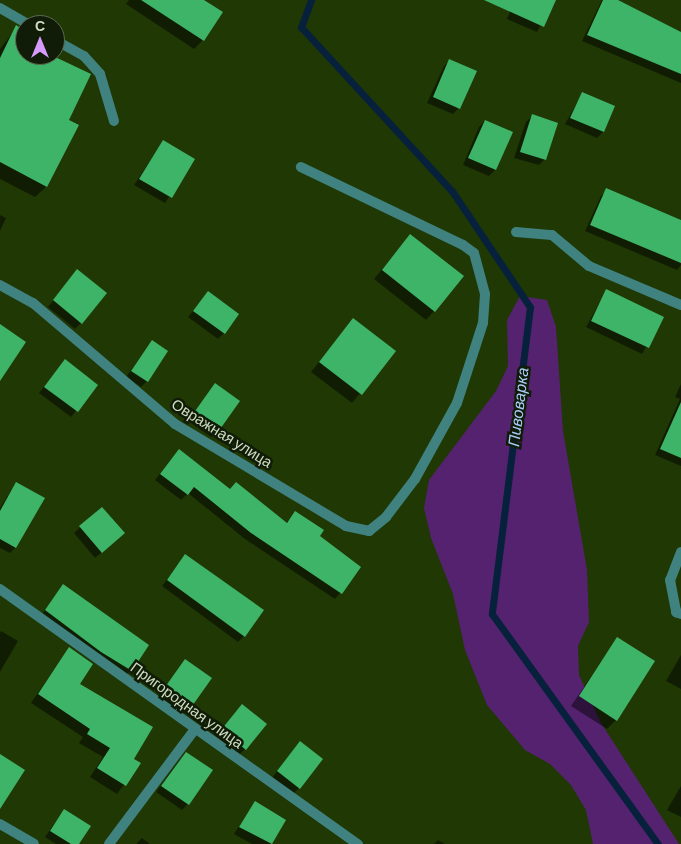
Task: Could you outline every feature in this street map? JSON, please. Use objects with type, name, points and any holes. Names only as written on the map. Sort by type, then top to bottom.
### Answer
[{"type":"street","points":[[0,8],[15,17]]},
{"type":"street","points":[[65,46],[84,56],[100,74],[114,121]]},
{"type":"street","name":"Овражная улица","points":[[0,285],[33,304],[175,424],[346,526],[369,531],[386,517],[415,479],[457,403],[483,323],[485,294],[474,253],[464,245],[301,167]]},
{"type":"street","points":[[516,232],[552,235],[589,266],[681,305]]},
{"type":"street","points":[[679,613],[670,580],[681,552]]},
{"type":"street","name":"Пригородная улица","points":[[0,589],[358,844]]},
{"type":"street","points":[[110,844],[195,729]]},
{"type":"street","points":[[0,824],[34,844]]},
{"type":"shaded area","points":[[520,296],[547,300],[556,327],[563,431],[587,570],[589,622],[578,646],[579,675],[601,723],[679,844],[593,844],[586,810],[571,785],[550,764],[525,750],[487,705],[465,650],[453,594],[431,538],[424,508],[429,480],[496,391],[508,366],[507,320]]},
{"type":"building","points":[[141,0],[204,0],[223,12],[204,41]]},
{"type":"building","points":[[484,0],[556,0],[544,27]]},
{"type":"building","points":[[603,0],[618,0],[681,32],[681,74],[587,35]]},
{"type":"building","points":[[15,27],[15,65],[65,65],[65,62],[91,74],[69,120],[79,125],[47,187],[0,162],[0,58]]},
{"type":"building","points":[[449,59],[477,71],[460,109],[433,97]]},
{"type":"building","points":[[582,92],[615,106],[604,132],[570,118]]},
{"type":"building","points":[[532,114],[558,123],[546,160],[520,152]]},
{"type":"building","points":[[485,120],[513,132],[496,170],[468,158]]},
{"type":"building","points":[[163,140],[195,159],[172,198],[139,179]]},
{"type":"building","points":[[606,188],[681,220],[681,263],[590,225]]},
{"type":"building","points":[[410,234],[464,276],[435,312],[382,270]]},
{"type":"building","points":[[77,269],[107,293],[82,324],[53,300]]},
{"type":"building","points":[[606,289],[664,317],[649,348],[591,321]]},
{"type":"building","points":[[208,291],[239,314],[225,334],[193,311]]},
{"type":"building","points":[[353,318],[396,351],[362,395],[319,362]]},
{"type":"building","points":[[0,324],[26,342],[0,381]]},
{"type":"building","points":[[152,340],[168,351],[148,382],[131,371]]},
{"type":"building","points":[[65,359],[98,385],[78,412],[44,387]]},
{"type":"building","points":[[215,383],[240,401],[218,432],[193,414]]},
{"type":"building","points":[[681,402],[681,458],[660,449]]},
{"type":"building","points":[[179,449],[230,489],[236,482],[287,523],[295,511],[324,530],[320,536],[361,567],[342,594],[251,533],[194,487],[188,495],[160,474]]},
{"type":"building","points":[[16,482],[45,498],[16,548],[0,539],[0,511]]},
{"type":"building","points":[[102,507],[125,533],[102,553],[79,526]]},
{"type":"building","points":[[185,554],[264,610],[245,637],[167,580]]},
{"type":"building","points":[[63,584],[149,645],[132,671],[101,652],[45,610]]},
{"type":"building","points":[[617,637],[655,661],[617,721],[579,696]]},
{"type":"building","points":[[69,647],[93,664],[80,684],[153,727],[134,759],[141,763],[126,786],[97,768],[110,748],[87,734],[90,729],[38,694]]},
{"type":"building","points":[[185,659],[212,678],[190,709],[163,690]]},
{"type":"building","points":[[242,704],[267,724],[246,750],[221,730]]},
{"type":"building","points":[[300,741],[323,759],[300,789],[277,771]]},
{"type":"building","points":[[186,752],[213,770],[189,805],[161,786]]},
{"type":"building","points":[[0,754],[25,770],[0,809]]},
{"type":"building","points":[[255,801],[286,820],[272,844],[239,827]]},
{"type":"building","points":[[64,809],[91,826],[79,844],[71,844],[50,831]]},
{"type":"waterway","name":"Пивоварка","points":[[311,0],[301,27],[452,191],[530,307],[492,614],[658,844]]}]
